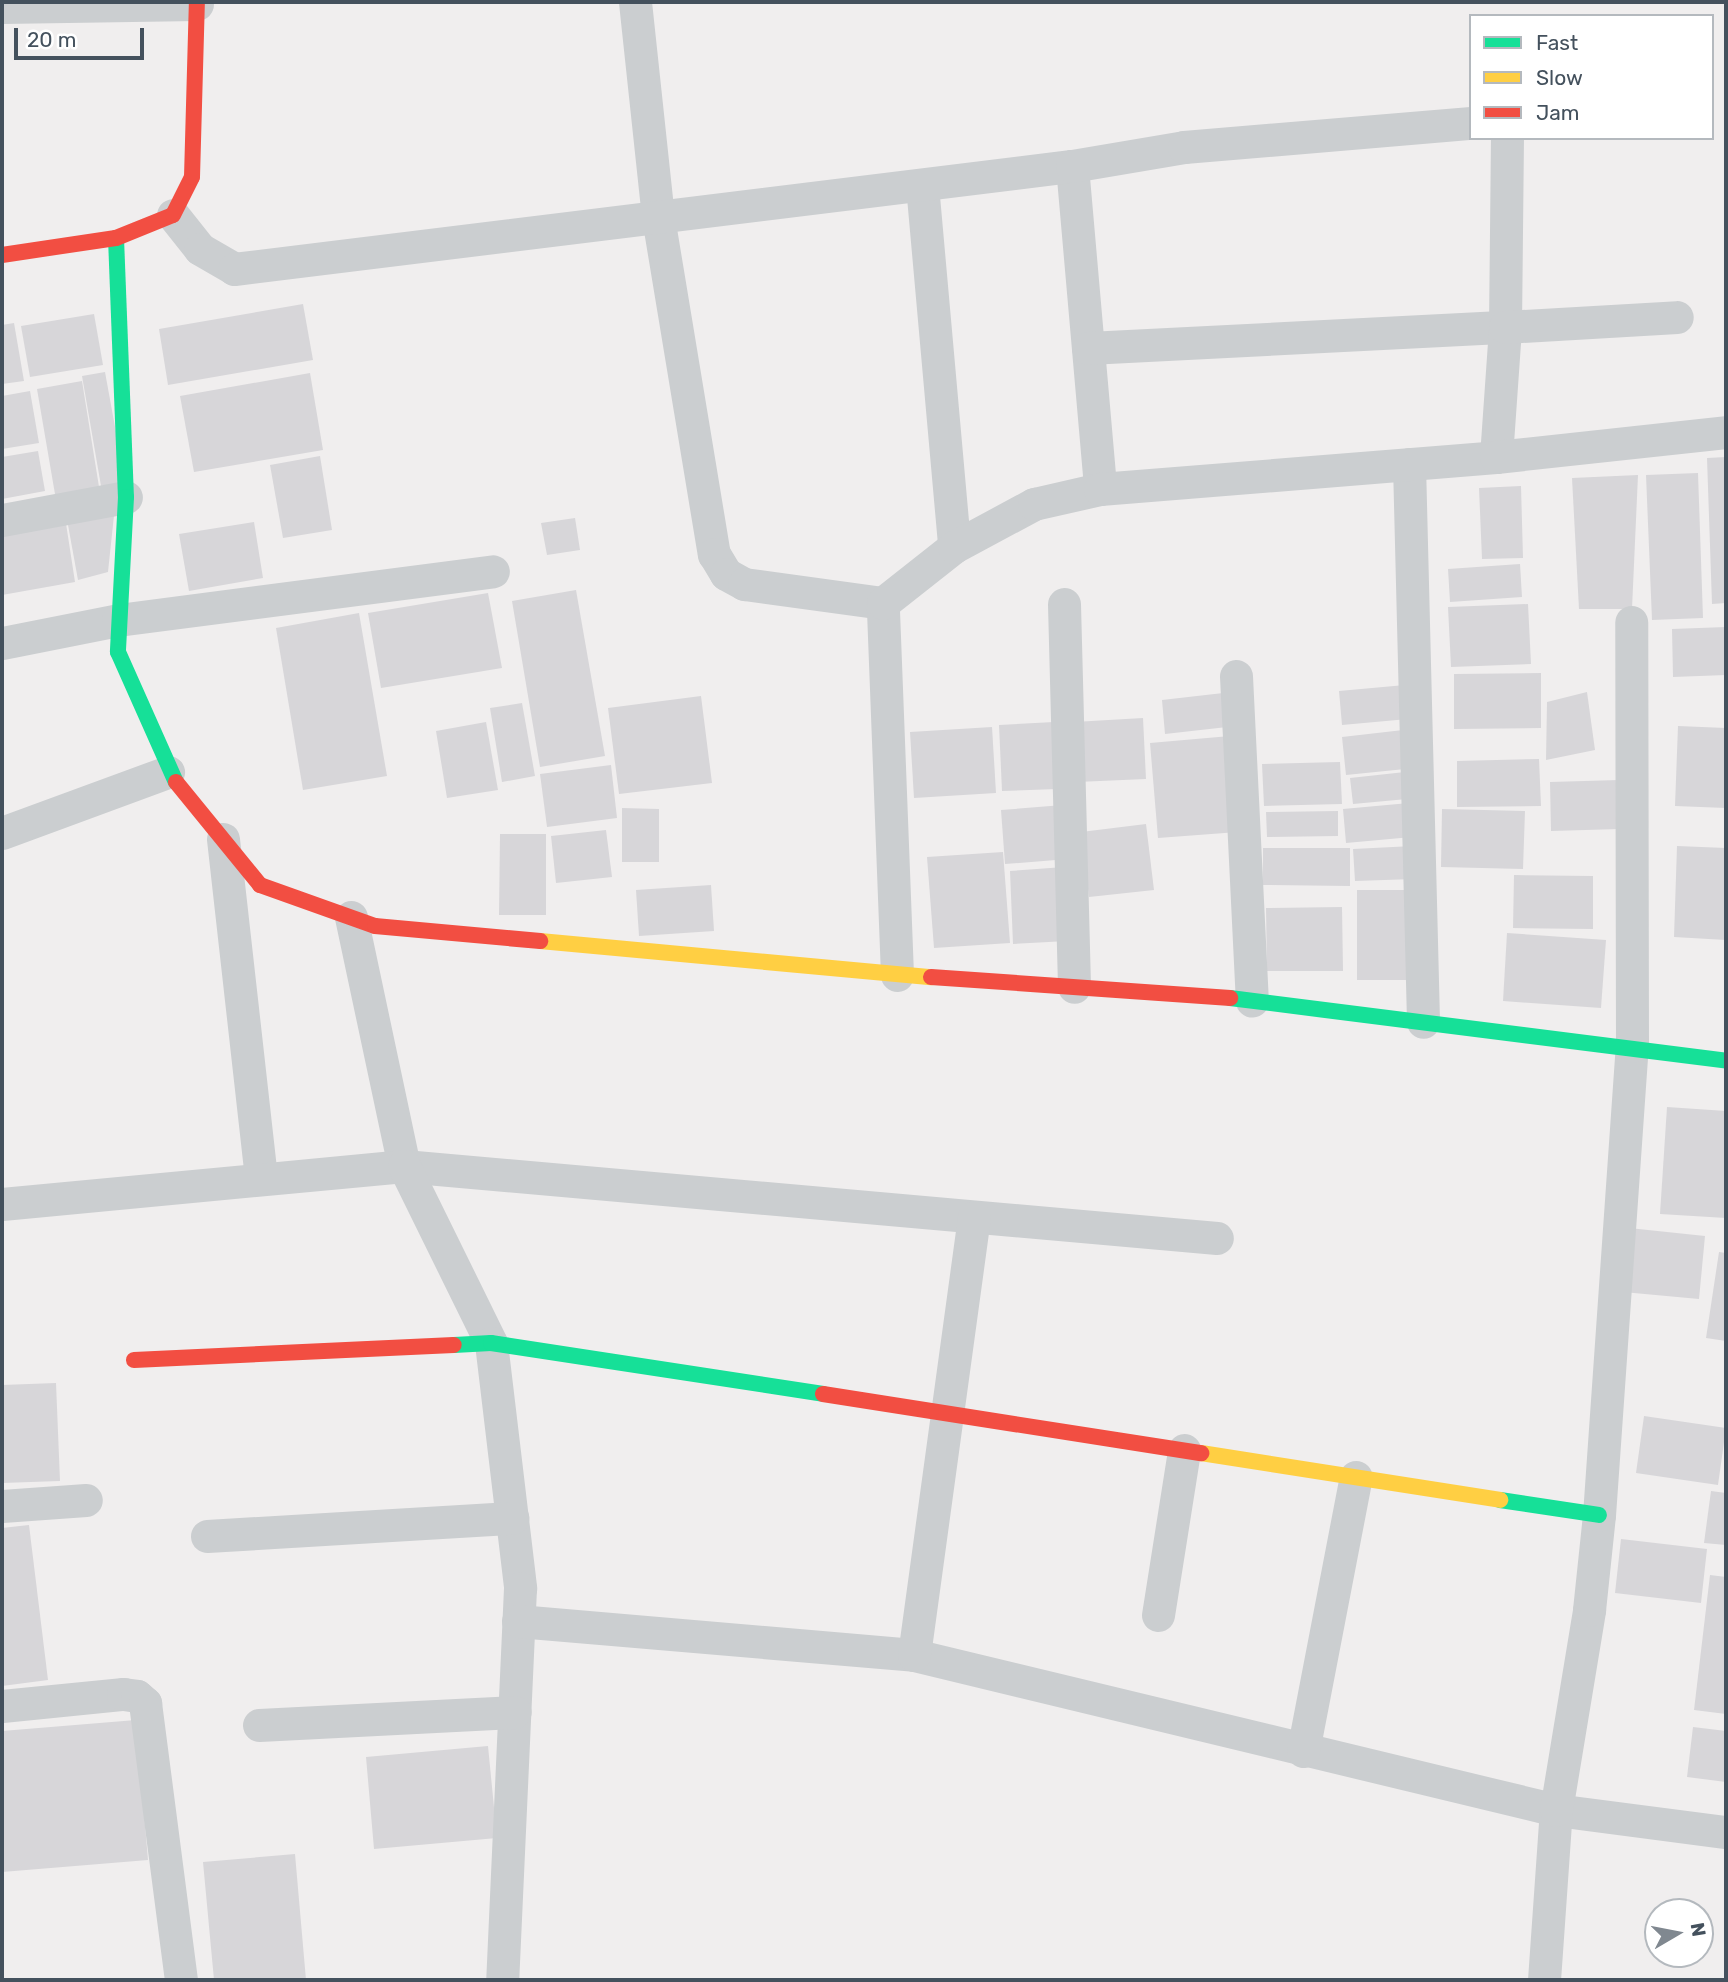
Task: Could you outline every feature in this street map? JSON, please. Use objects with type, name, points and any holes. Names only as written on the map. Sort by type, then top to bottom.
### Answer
[{"type":"street","points":[[635,2],[658,217],[714,554],[726,574],[744,584],[883,603],[954,547],[1034,504],[1100,489],[1496,457],[1726,432]]},
{"type":"street","points":[[2,7],[197,3],[192,177],[173,215],[116,238],[2,255]]},
{"type":"street","points":[[173,215],[200,249],[234,269],[1072,166],[1184,147],[1469,123]]},
{"type":"street","points":[[1496,457],[1505,327],[1507,140]]},
{"type":"street","points":[[1072,166],[1100,489]]},
{"type":"street","points":[[922,185],[954,547]]},
{"type":"street","points":[[116,238],[126,497],[118,652],[168,772],[260,885],[375,926],[897,975],[1252,1001],[1632,1046],[1726,1061]]},
{"type":"street","points":[[1088,348],[1677,317]]},
{"type":"street","points":[[1409,464],[1423,1022]]},
{"type":"street","points":[[2,520],[126,497]]},
{"type":"street","points":[[2,643],[118,620],[493,571]]},
{"type":"street","points":[[883,603],[897,975]]},
{"type":"street","points":[[1064,604],[1074,986]]},
{"type":"street","points":[[1544,1980],[1556,1810],[1589,1610],[1599,1515],[1632,1046],[1631,622]]},
{"type":"street","points":[[1236,676],[1252,1001]]},
{"type":"street","points":[[2,833],[168,772]]},
{"type":"street","points":[[223,839],[261,1179]]},
{"type":"street","points":[[351,917],[404,1166],[491,1343],[520,1588],[502,1980]]},
{"type":"street","points":[[2,1204],[404,1166],[1217,1238]]},
{"type":"street","points":[[914,1655],[974,1217]]},
{"type":"street","points":[[134,1360],[491,1343],[1599,1515]]},
{"type":"street","points":[[1158,1615],[1184,1450]]},
{"type":"street","points":[[1303,1751],[1356,1477]]},
{"type":"street","points":[[2,1506],[86,1500]]},
{"type":"street","points":[[207,1536],[512,1518]]},
{"type":"street","points":[[518,1621],[914,1655],[1556,1810],[1726,1832]]},
{"type":"street","points":[[2,1706],[123,1694],[137,1696],[145,1703],[181,1980]]},
{"type":"street","points":[[258,1725],[514,1712]]},
{"type":"building","points":[[303,304],[313,360],[168,385],[159,329]]},
{"type":"building","points":[[94,314],[103,365],[30,377],[21,326]]},
{"type":"building","points":[[14,323],[24,381],[2,384],[2,325]]},
{"type":"building","points":[[105,372],[125,482],[101,486],[82,376]]},
{"type":"building","points":[[310,373],[323,450],[194,472],[180,396]]},
{"type":"building","points":[[82,381],[100,493],[56,500],[37,389]]},
{"type":"building","points":[[30,391],[39,443],[2,449],[2,396]]},
{"type":"building","points":[[38,451],[45,491],[2,499],[2,457]]},
{"type":"building","points":[[320,456],[332,530],[283,538],[270,465]]},
{"type":"building","points":[[1726,457],[1726,603],[1712,604],[1707,458]]},
{"type":"building","points":[[1698,473],[1703,618],[1652,620],[1646,475]]},
{"type":"building","points":[[1638,475],[1632,609],[1579,609],[1572,478]]},
{"type":"building","points":[[1521,486],[1523,558],[1482,559],[1479,488]]},
{"type":"building","points":[[115,506],[108,572],[78,580],[66,514]]},
{"type":"building","points":[[65,517],[75,582],[2,595],[2,528]]},
{"type":"building","points":[[575,518],[580,550],[547,555],[541,523]]},
{"type":"building","points":[[254,522],[263,578],[189,591],[179,534]]},
{"type":"building","points":[[1520,564],[1522,597],[1450,602],[1448,569]]},
{"type":"building","points":[[576,590],[605,756],[540,767],[512,601]]},
{"type":"building","points":[[488,593],[502,668],[381,688],[368,613]]},
{"type":"building","points":[[1528,604],[1531,664],[1451,667],[1448,607]]},
{"type":"building","points":[[359,613],[387,776],[303,790],[276,628]]},
{"type":"building","points":[[1726,627],[1726,675],[1673,677],[1672,629]]},
{"type":"building","points":[[1541,673],[1541,728],[1454,729],[1454,674]]},
{"type":"building","points":[[1405,685],[1408,719],[1342,725],[1339,691]]},
{"type":"building","points":[[1232,692],[1236,726],[1165,734],[1162,700]]},
{"type":"building","points":[[1587,692],[1595,750],[1546,760],[1547,702]]},
{"type":"building","points":[[701,696],[712,783],[619,794],[608,708]]},
{"type":"building","points":[[522,703],[535,776],[502,782],[490,708]]},
{"type":"building","points":[[1143,718],[1146,779],[1077,782],[1074,722]]},
{"type":"building","points":[[486,722],[498,790],[447,798],[436,731]]},
{"type":"building","points":[[1054,722],[1057,789],[1002,791],[999,725]]},
{"type":"building","points":[[1678,726],[1726,728],[1726,808],[1675,806]]},
{"type":"building","points":[[992,727],[996,793],[914,798],[910,732]]},
{"type":"building","points":[[1412,729],[1415,768],[1346,775],[1342,737]]},
{"type":"building","points":[[1230,736],[1238,832],[1158,838],[1150,743]]},
{"type":"building","points":[[1539,759],[1541,806],[1457,807],[1457,761]]},
{"type":"building","points":[[1340,762],[1342,804],[1264,806],[1262,764]]},
{"type":"building","points":[[611,765],[617,818],[547,827],[540,774]]},
{"type":"building","points":[[1405,772],[1407,799],[1353,804],[1350,778]]},
{"type":"building","points":[[1619,780],[1620,829],[1551,831],[1550,782]]},
{"type":"building","points":[[1409,803],[1412,837],[1346,843],[1343,809]]},
{"type":"building","points":[[1063,805],[1068,859],[1005,864],[1001,810]]},
{"type":"building","points":[[622,808],[659,809],[659,862],[622,862]]},
{"type":"building","points":[[1442,809],[1525,811],[1523,869],[1441,867]]},
{"type":"building","points":[[1338,811],[1338,836],[1267,837],[1266,812]]},
{"type":"building","points":[[1146,824],[1154,890],[1089,897],[1081,832]]},
{"type":"building","points":[[606,830],[612,877],[556,883],[551,836]]},
{"type":"building","points":[[500,834],[546,834],[546,915],[499,915]]},
{"type":"building","points":[[1413,846],[1414,879],[1355,881],[1353,849]]},
{"type":"building","points":[[1677,846],[1726,848],[1726,940],[1674,937]]},
{"type":"building","points":[[1263,848],[1350,848],[1350,886],[1263,885]]},
{"type":"building","points":[[1003,852],[1010,943],[934,948],[927,857]]},
{"type":"building","points":[[1064,867],[1067,941],[1013,944],[1010,871]]},
{"type":"building","points":[[1514,875],[1593,876],[1593,929],[1513,928]]},
{"type":"building","points":[[711,885],[714,931],[639,936],[636,890]]},
{"type":"building","points":[[1357,890],[1414,890],[1414,980],[1357,980]]},
{"type":"building","points":[[1342,907],[1343,971],[1267,971],[1266,908]]},
{"type":"building","points":[[1507,933],[1606,940],[1601,1008],[1503,1001]]},
{"type":"building","points":[[1667,1107],[1726,1111],[1726,1218],[1660,1214]]},
{"type":"building","points":[[1629,1228],[1705,1236],[1699,1299],[1623,1292]]},
{"type":"building","points":[[1719,1252],[1726,1253],[1726,1341],[1706,1338]]},
{"type":"building","points":[[56,1383],[60,1481],[2,1483],[2,1385]]},
{"type":"building","points":[[1644,1416],[1726,1428],[1718,1485],[1636,1473]]},
{"type":"building","points":[[1711,1491],[1726,1493],[1726,1545],[1704,1543]]},
{"type":"building","points":[[29,1525],[48,1680],[2,1686],[2,1528]]},
{"type":"building","points":[[1621,1539],[1707,1549],[1701,1603],[1615,1593]]},
{"type":"building","points":[[1710,1575],[1726,1577],[1726,1714],[1694,1710]]},
{"type":"building","points":[[136,1720],[148,1860],[2,1872],[2,1731]]},
{"type":"building","points":[[1693,1727],[1726,1731],[1726,1782],[1687,1777]]},
{"type":"building","points":[[488,1746],[497,1838],[374,1849],[366,1757]]},
{"type":"building","points":[[295,1854],[306,1980],[214,1980],[203,1862]]},
{"type":"traffic: fast","points":[[116,238],[126,497],[118,652],[176,782]]},
{"type":"traffic: fast","points":[[1230,998],[1726,1061]]},
{"type":"traffic: fast","points":[[454,1345],[491,1343],[823,1394]]},
{"type":"traffic: fast","points":[[1500,1500],[1599,1515]]},
{"type":"traffic: slow","points":[[540,941],[931,977]]},
{"type":"traffic: slow","points":[[1201,1453],[1500,1500]]},
{"type":"traffic: jam","points":[[2,255],[116,238],[173,215],[192,177],[197,2]]},
{"type":"traffic: jam","points":[[176,782],[260,885],[375,926],[540,941]]},
{"type":"traffic: jam","points":[[931,977],[1230,998]]},
{"type":"traffic: jam","points":[[134,1360],[454,1345]]},
{"type":"traffic: jam","points":[[823,1394],[1201,1453]]}]
